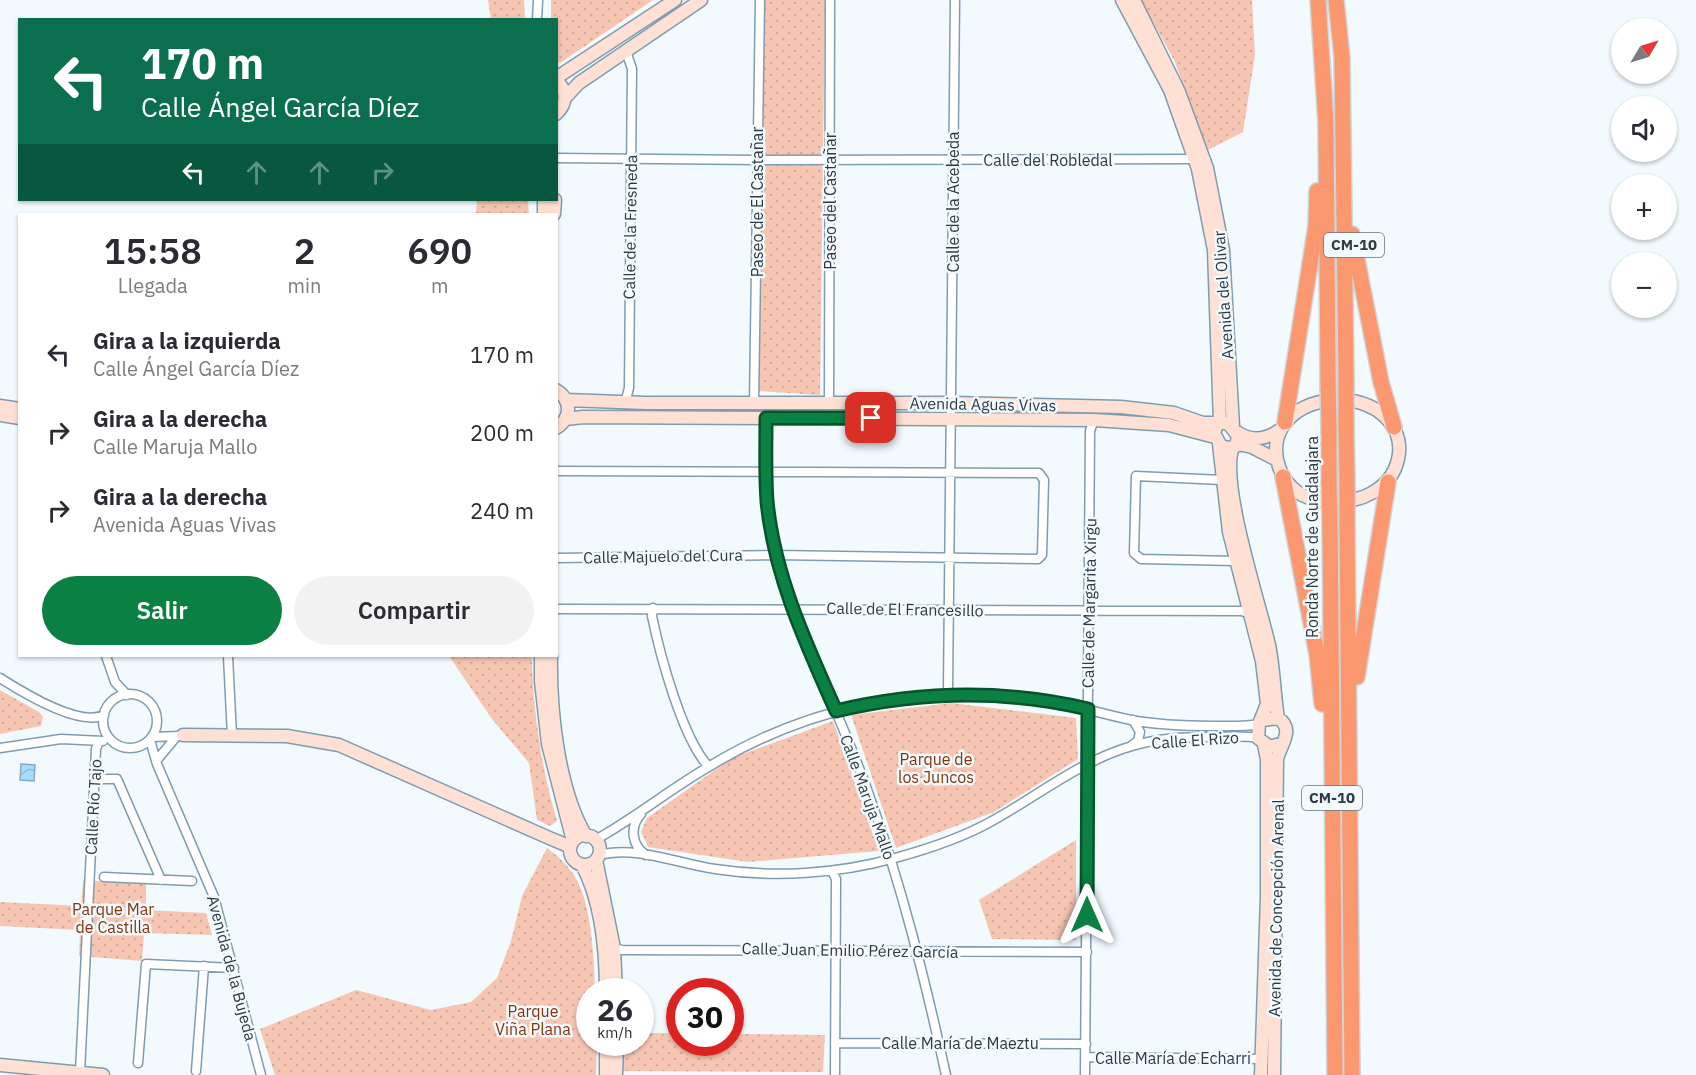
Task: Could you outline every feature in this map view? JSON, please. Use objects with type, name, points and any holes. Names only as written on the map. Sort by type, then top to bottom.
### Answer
[{"type":"highway","name":"Ronda Norte de Guadalajara","points":[[1318,0],[1324,81],[1335,1075]]},
{"type":"highway","name":"CM-10","points":[[1336,0],[1350,112],[1352,236],[1381,382],[1394,427]]},
{"type":"highway","name":"CM-10","points":[[1342,58],[1352,1075]]},
{"type":"highway","name":"CM-10","points":[[1283,426],[1316,226],[1318,152],[1324,81]]},
{"type":"highway","name":"CM-10","points":[[1283,477],[1317,654],[1325,776],[1332,820]]},
{"type":"highway","name":"CM-10","points":[[1351,854],[1356,796],[1357,673],[1388,482]]},
{"type":"street","points":[[537,18],[538,0]]},
{"type":"street","points":[[558,78],[675,0]]},
{"type":"street","points":[[558,110],[565,98],[579,83],[701,0]]},
{"type":"street","name":"Paseo de El Castañar","points":[[754,403],[760,0]]},
{"type":"street","name":"Paseo del Castañar","points":[[829,403],[830,0]]},
{"type":"street","name":"Calle de la Acebeda","points":[[945,694],[948,690],[950,610],[955,0]]},
{"type":"street","name":"Avenida del Olivar","points":[[1122,0],[1170,90],[1194,159],[1214,250],[1227,435]]},
{"type":"street","name":"Avenida del Olivar","points":[[1134,0],[1179,92],[1207,168],[1223,250],[1227,435]]},
{"type":"street","name":"Calle de la Fresneda","points":[[625,403],[628,388],[632,69],[626,51]]},
{"type":"street","points":[[558,82],[564,90],[565,98]]},
{"type":"street","name":"Calle del Robledal","points":[[558,158],[953,161],[1194,159]]},
{"type":"street","points":[[559,426],[568,413],[560,391]]},
{"type":"street","name":"Avenida Aguas Vivas","points":[[560,391],[625,403],[952,403],[1142,408],[1227,435],[1277,460]]},
{"type":"street","points":[[1283,426],[1302,408],[1339,399],[1357,400],[1369,406],[1394,427]]},
{"type":"street","points":[[0,406],[18,409]]},
{"type":"street","points":[[0,415],[18,418]]},
{"type":"street","name":"Avenida Aguas Vivas","points":[[559,426],[583,417],[1094,420],[1169,425],[1227,435],[1262,438],[1283,426]]},
{"type":"street","name":"Calle Maruja Mallo","points":[[766,418],[767,501],[777,555],[792,608],[836,711],[891,860],[917,952],[946,1075]]},
{"type":"street","name":"Calle de Margarita Xirgu","points":[[1086,1075],[1090,431],[1094,420]]},
{"type":"street","name":"CM-10","points":[[1283,426],[1276,448],[1277,460],[1283,477],[1291,488],[1304,496],[1333,500],[1366,497],[1388,482],[1398,466],[1400,452],[1394,427]]},
{"type":"street","points":[[1227,435],[1239,530],[1269,645],[1278,718],[1286,726],[1287,733],[1283,743],[1270,747],[1261,741],[1261,722],[1267,704],[1266,691],[1252,614],[1236,561],[1222,480],[1227,435]]},
{"type":"street","points":[[558,471],[951,473]]},
{"type":"street","name":"Calle Majuelo del Cura","points":[[558,558],[777,555],[1041,558],[1044,480],[1039,473],[951,473]]},
{"type":"street","points":[[1222,480],[1136,476],[1134,554],[1141,559],[1236,561]]},
{"type":"street","points":[[653,608],[651,616],[672,691],[692,738],[708,766]]},
{"type":"street","name":"Calle de El Francesillo","points":[[558,609],[792,608],[1241,612],[1252,614]]},
{"type":"street","points":[[106,657],[115,682],[114,700],[104,716],[104,731],[112,741],[124,747],[139,746],[151,739],[180,735],[308,738],[339,745],[551,839],[571,846],[590,838]]},
{"type":"street","points":[[228,657],[232,736]]},
{"type":"street","points":[[541,657],[541,681],[548,744],[571,846],[589,879],[598,914],[604,949],[605,978]]},
{"type":"street","points":[[551,657],[550,681],[557,741],[571,804],[590,838],[599,849],[597,858],[614,948],[615,978]]},
{"type":"street","points":[[0,678],[45,703],[76,715],[93,719],[104,716]]},
{"type":"street","points":[[115,682],[127,694],[150,703],[157,722],[180,735]]},
{"type":"street","points":[[114,700],[127,694]]},
{"type":"street","name":"Calle El Rizo","points":[[590,838],[647,808],[708,766],[753,742],[836,711],[874,702],[945,694],[1030,698],[1133,720],[1196,726],[1261,722]]},
{"type":"street","points":[[1261,722],[1278,718]]},
{"type":"street","name":"Calle El Rizo","points":[[1132,746],[1138,741],[1140,732],[1133,720]]},
{"type":"street","points":[[151,739],[157,722]]},
{"type":"street","points":[[89,739],[104,731]]},
{"type":"street","points":[[157,763],[165,747],[180,735]]},
{"type":"street","name":"Calle El Rizo","points":[[597,858],[616,852],[647,855],[720,870],[781,874],[832,871],[891,860],[932,847],[990,822],[1087,764],[1132,746],[1164,738],[1261,741]]},
{"type":"street","points":[[0,747],[38,741],[89,739],[112,741]]},
{"type":"street","name":"Avenida de la Bujeda","points":[[151,739],[157,763],[214,897],[260,1075]]},
{"type":"street","name":"Calle Río Tajo","points":[[80,1072],[96,749],[99,741]]},
{"type":"street","name":"Avenida de Concepción Arenal","points":[[1261,741],[1267,759],[1267,897],[1261,1075]]},
{"type":"street","name":"Avenida de Concepción Arenal","points":[[1274,1075],[1277,759],[1283,743]]},
{"type":"street","name":"Avenida de la Bujeda","points":[[139,746],[157,763]]},
{"type":"street","points":[[96,778],[117,779],[161,880]]},
{"type":"street","points":[[647,808],[636,819],[633,832],[639,849],[647,855]]},
{"type":"street","points":[[582,865],[597,858]]},
{"type":"street","points":[[832,871],[836,879],[835,1075]]},
{"type":"street","points":[[104,877],[192,881]]},
{"type":"street","name":"Calle Juan Emilio Pérez García","points":[[614,948],[622,950],[1087,952]]},
{"type":"street","points":[[138,1063],[146,964],[234,968]]},
{"type":"street","points":[[196,1071],[204,966]]},
{"type":"street","name":"Calle María de Maeztu","points":[[835,1042],[1086,1044]]},
{"type":"street","points":[[606,1056],[606,1075]]},
{"type":"street","points":[[616,1075],[617,1056]]},
{"type":"street","name":"Calle María de Echarri","points":[[1086,1057],[1261,1059]]},
{"type":"street","points":[[0,1065],[103,1075]]},
{"type":"green space","points":[[488,0],[524,0],[525,18],[491,18]]},
{"type":"green space","points":[[551,0],[653,0],[560,63],[558,62],[558,18],[551,18]]},
{"type":"green space","points":[[764,0],[825,0],[820,395],[759,391]]},
{"type":"green space","points":[[1141,0],[1252,0],[1255,55],[1243,132],[1208,150],[1174,60]]},
{"type":"green space","points":[[477,201],[528,201],[529,213],[476,213]]},
{"type":"green space","points":[[450,657],[532,657],[539,739],[546,780],[557,821],[550,826],[537,820],[529,763],[492,719]]},
{"type":"green space","points":[[0,690],[39,712],[43,717],[41,726],[0,734]]},
{"type":"green space","name":"Parque de los Juncos","points":[[951,703],[1076,718],[1078,759],[994,812],[896,848],[851,715]]},
{"type":"green space","name":"Parque de los Juncos","points":[[833,721],[879,851],[748,862],[648,847],[641,832],[647,818],[732,758]]},
{"type":"green space","points":[[1076,840],[1076,940],[992,939],[979,900]]},
{"type":"green space","name":"Parque Viña Plana","points":[[547,848],[564,863],[575,877],[583,894],[591,935],[594,978],[576,978],[576,1056],[597,1056],[596,1075],[275,1075],[260,1029],[356,990],[431,1010],[471,1002],[497,978],[511,941],[522,896]]},
{"type":"green space","name":"Parque Mar de Castilla","points":[[83,880],[146,884],[146,910],[206,913],[212,935],[144,933],[142,961],[79,956],[80,930],[0,926],[0,902],[81,906]]},
{"type":"green space","points":[[654,1033],[666,1033],[666,1056],[744,1056],[744,1034],[825,1035],[823,1072],[623,1071],[624,1056],[654,1056]]},
{"type":"water","points":[[21,764],[35,765],[34,781],[20,780]]},
{"type":"route","points":[[871,418],[766,418],[767,501],[770,525],[792,608],[803,636],[836,711],[874,702],[945,694],[1030,698],[1088,709],[1087,915]]}]
